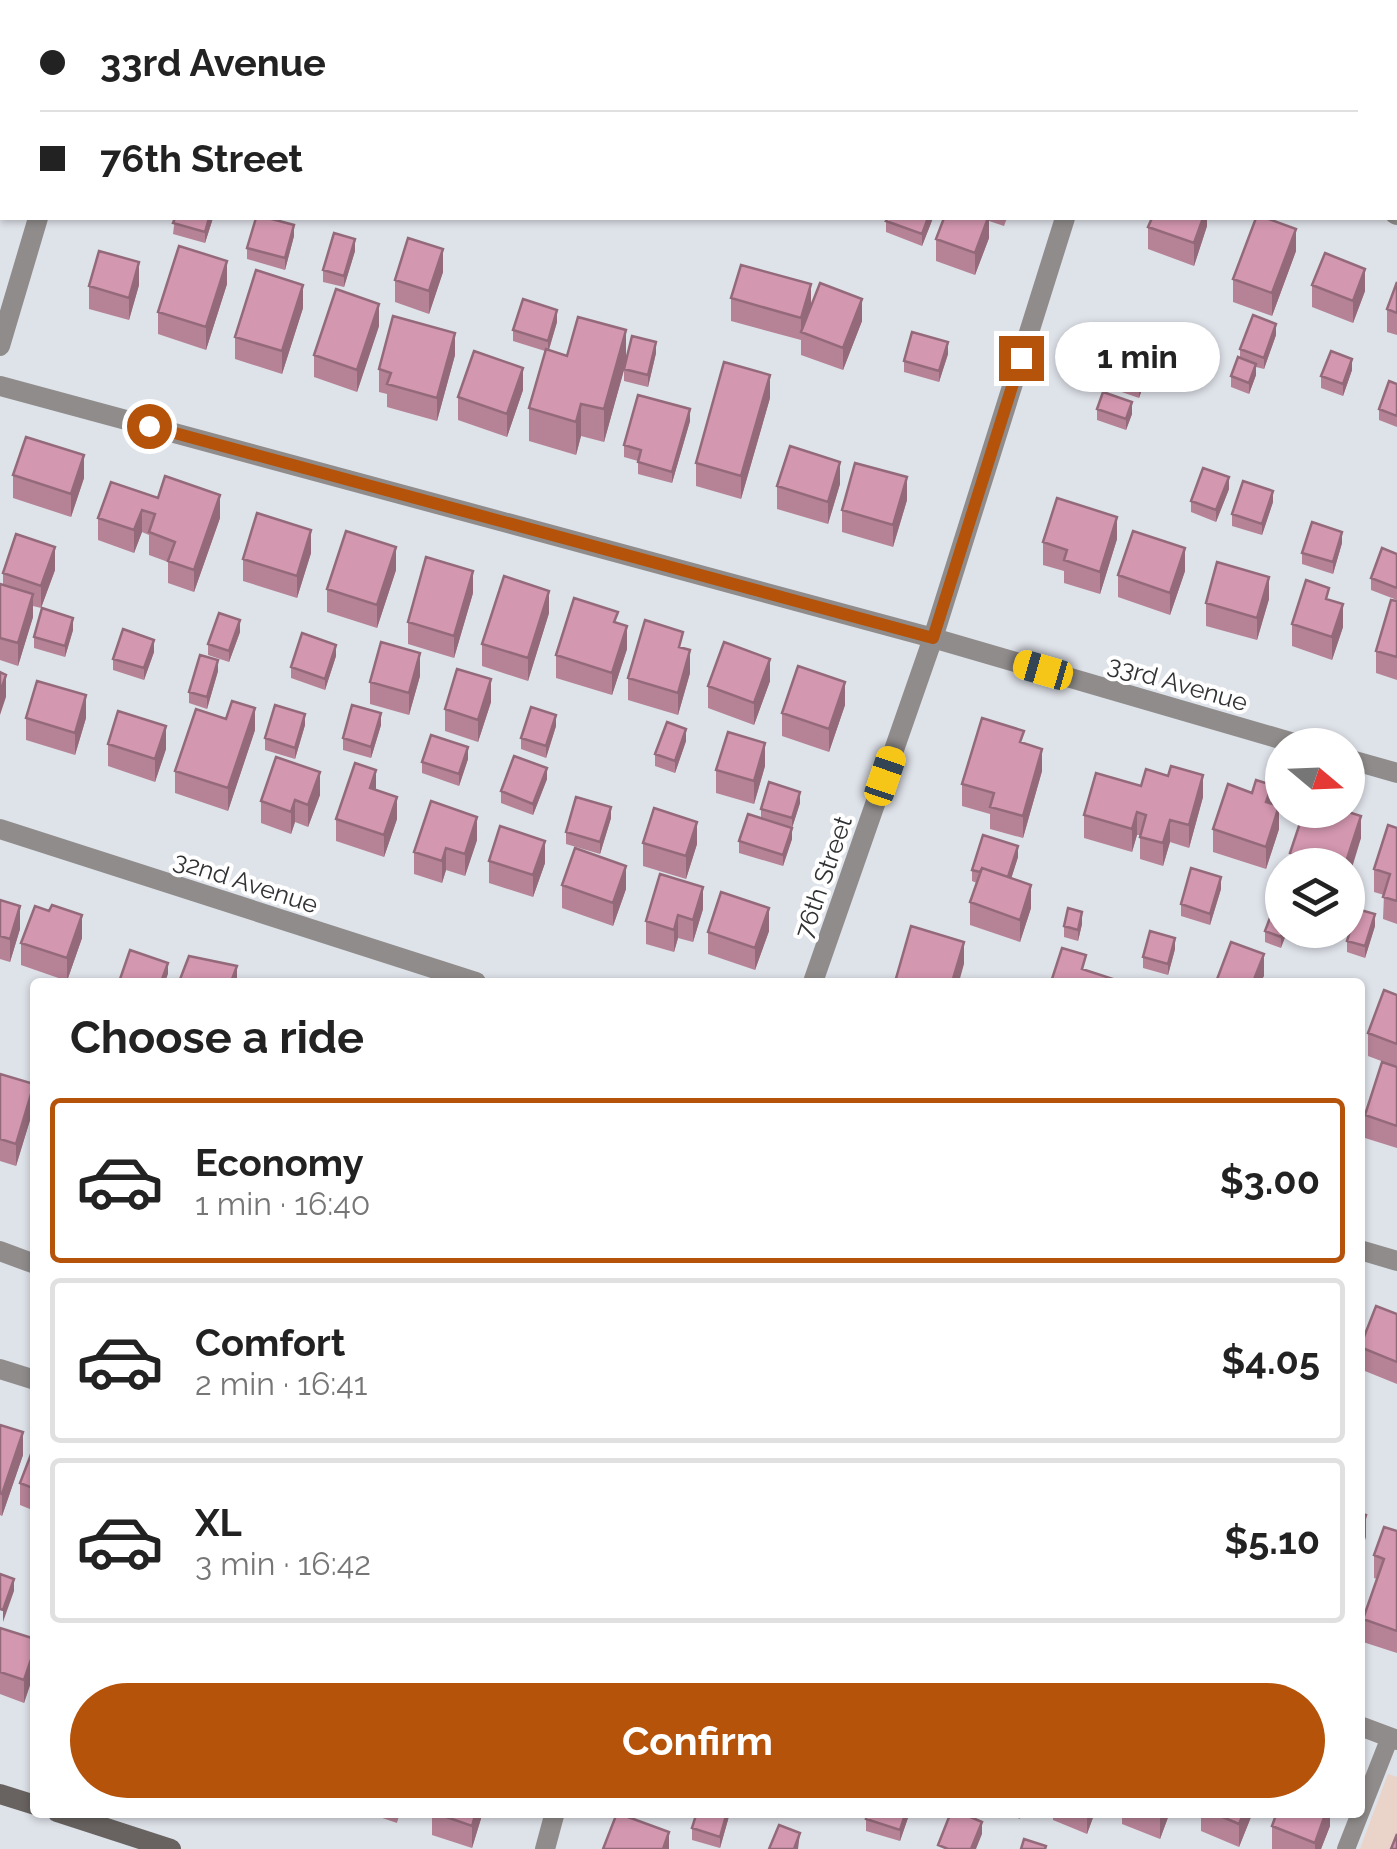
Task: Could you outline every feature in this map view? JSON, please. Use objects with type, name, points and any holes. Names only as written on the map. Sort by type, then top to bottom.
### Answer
[{"type":"street","points":[[0,346],[37,220]]},
{"type":"street","name":"76th Street","points":[[815,978],[933,638],[1064,220]]},
{"type":"street","name":"33rd Avenue","points":[[0,386],[933,638],[1265,735]]},
{"type":"street","points":[[1365,763],[1397,773]]},
{"type":"street","name":"32nd Avenue","points":[[0,829],[464,978]]},
{"type":"street","points":[[1365,1251],[1397,1261]]},
{"type":"street","points":[[0,1252],[30,1262]]},
{"type":"street","points":[[0,1369],[30,1378]]},
{"type":"street","points":[[1365,1728],[1394,1738]]},
{"type":"street","points":[[0,1794],[30,1803]]},
{"type":"street","points":[[75,1818],[171,1849]]},
{"type":"street","points":[[545,1849],[554,1818]]},
{"type":"lane","points":[[1365,1805],[1394,1738]]},
{"type":"lane","points":[[1346,1849],[1359,1818]]},
{"type":"shaded area","points":[[1388,1774],[1397,1777],[1397,1849],[1360,1849]]},
{"type":"building","points":[[174,220],[208,220],[205,232],[173,223]]},
{"type":"building","points":[[255,220],[294,225],[285,258],[247,248]]},
{"type":"building","points":[[887,220],[927,220],[922,234]]},
{"type":"building","points":[[943,220],[987,220],[975,253],[936,239]]},
{"type":"building","points":[[1151,220],[1202,220],[1194,243],[1148,227]]},
{"type":"building","points":[[1255,220],[1271,220],[1296,229],[1272,293],[1233,279]]},
{"type":"building","points":[[334,233],[355,239],[344,276],[323,270]]},
{"type":"building","points":[[408,238],[443,249],[429,291],[395,280]]},
{"type":"building","points":[[179,246],[227,261],[206,327],[158,312]]},
{"type":"building","points":[[99,251],[139,262],[129,298],[89,286]]},
{"type":"building","points":[[1325,253],[1365,269],[1353,301],[1312,285]]},
{"type":"building","points":[[741,265],[811,284],[801,318],[731,298]]},
{"type":"building","points":[[256,270],[303,285],[282,351],[235,337]]},
{"type":"building","points":[[1397,282],[1397,313],[1387,309]]},
{"type":"building","points":[[820,283],[862,299],[843,348],[801,332]]},
{"type":"building","points":[[336,289],[379,304],[357,370],[314,355]]},
{"type":"building","points":[[523,299],[557,310],[548,341],[513,330]]},
{"type":"building","points":[[1253,315],[1276,324],[1264,358],[1240,349]]},
{"type":"building","points":[[393,316],[455,333],[437,398],[387,384],[391,373],[379,369]]},
{"type":"building","points":[[578,317],[626,330],[604,409],[581,404],[576,422],[529,408],[546,349],[567,356]]},
{"type":"building","points":[[1122,324],[1153,336],[1139,376],[1107,364]]},
{"type":"building","points":[[912,332],[948,342],[939,371],[904,361]]},
{"type":"building","points":[[632,336],[656,342],[648,375],[624,369]]},
{"type":"building","points":[[474,351],[523,368],[507,414],[458,397]]},
{"type":"building","points":[[1331,351],[1352,359],[1343,384],[1321,376]]},
{"type":"building","points":[[1238,357],[1256,364],[1249,383],[1231,376]]},
{"type":"building","points":[[724,362],[770,375],[741,476],[696,463]]},
{"type":"building","points":[[1389,381],[1397,384],[1397,416],[1379,409]]},
{"type":"building","points":[[1103,392],[1132,402],[1126,419],[1097,409]]},
{"type":"building","points":[[638,395],[690,409],[672,472],[638,462],[641,450],[624,445]]},
{"type":"building","points":[[26,437],[84,455],[71,494],[13,475]]},
{"type":"building","points":[[790,446],[840,462],[828,502],[777,486]]},
{"type":"building","points":[[855,463],[907,477],[893,525],[842,510]]},
{"type":"building","points":[[1203,468],[1229,477],[1216,510],[1191,501]]},
{"type":"building","points":[[165,476],[220,495],[194,570],[168,561],[175,542],[149,532],[155,514],[142,510],[134,530],[98,518],[111,482],[158,498]]},
{"type":"building","points":[[1243,481],[1273,491],[1262,524],[1232,514]]},
{"type":"building","points":[[1057,498],[1117,517],[1100,572],[1064,560],[1067,550],[1043,542]]},
{"type":"building","points":[[257,513],[311,530],[297,576],[243,559]]},
{"type":"building","points":[[1312,522],[1342,532],[1333,562],[1302,553]]},
{"type":"building","points":[[346,531],[396,547],[377,605],[327,589]]},
{"type":"building","points":[[1133,531],[1185,548],[1170,593],[1118,575]]},
{"type":"building","points":[[16,534],[55,547],[41,586],[3,573]]},
{"type":"building","points":[[1382,548],[1397,554],[1397,588],[1371,578]]},
{"type":"building","points":[[426,557],[473,571],[454,636],[408,622]]},
{"type":"building","points":[[1217,562],[1269,577],[1257,618],[1206,603]]},
{"type":"building","points":[[504,576],[549,591],[528,658],[482,644]]},
{"type":"building","points":[[1306,580],[1329,588],[1326,599],[1343,604],[1332,637],[1292,624]]},
{"type":"building","points":[[0,584],[33,594],[18,643],[0,638]]},
{"type":"building","points":[[574,598],[618,612],[614,622],[627,626],[612,673],[556,655]]},
{"type":"building","points":[[1391,600],[1397,601],[1397,657],[1376,651]]},
{"type":"building","points":[[42,608],[73,618],[65,646],[34,637]]},
{"type":"building","points":[[219,613],[240,620],[229,651],[208,644]]},
{"type":"building","points":[[645,620],[683,632],[679,647],[690,650],[678,693],[628,678]]},
{"type":"building","points":[[123,629],[154,640],[144,668],[113,659]]},
{"type":"building","points":[[302,633],[336,645],[325,679],[291,667]]},
{"type":"building","points":[[381,642],[420,653],[409,693],[370,682]]},
{"type":"building","points":[[724,642],[770,659],[754,703],[708,686]]},
{"type":"building","points":[[200,655],[218,660],[207,697],[189,692]]},
{"type":"building","points":[[798,666],[845,682],[829,729],[782,713]]},
{"type":"building","points":[[457,669],[491,679],[478,720],[445,709]]},
{"type":"building","points":[[0,672],[6,675],[0,693]]},
{"type":"building","points":[[37,681],[86,695],[75,733],[26,718]]},
{"type":"building","points":[[232,701],[255,708],[228,788],[175,771],[196,709],[226,719]]},
{"type":"building","points":[[275,705],[305,714],[295,748],[265,738]]},
{"type":"building","points":[[352,705],[381,713],[371,747],[343,738]]},
{"type":"building","points":[[531,707],[556,715],[546,746],[521,738]]},
{"type":"building","points":[[118,711],[166,726],[155,759],[108,744]]},
{"type":"building","points":[[982,718],[1024,731],[1020,742],[1042,749],[1023,816],[990,807],[994,793],[962,784]]},
{"type":"building","points":[[667,722],[686,729],[675,761],[655,754]]},
{"type":"building","points":[[728,732],[765,743],[754,781],[716,770]]},
{"type":"building","points":[[431,735],[468,747],[459,774],[422,762]]},
{"type":"building","points":[[514,756],[547,768],[533,804],[501,791]]},
{"type":"building","points":[[276,757],[320,772],[308,805],[295,800],[291,812],[261,801]]},
{"type":"building","points":[[355,763],[376,770],[370,788],[397,797],[384,835],[336,819]]},
{"type":"building","points":[[1171,766],[1203,775],[1189,825],[1170,820],[1163,843],[1140,837],[1146,815],[1137,812],[1132,829],[1084,815],[1096,773],[1141,786],[1146,769],[1168,776]]},
{"type":"building","points":[[1256,780],[1265,783],[1265,828],[1272,828],[1266,847],[1213,829],[1228,784],[1252,793]]},
{"type":"building","points":[[769,782],[800,792],[792,818],[761,809]]},
{"type":"building","points":[[576,797],[611,807],[600,842],[566,832]]},
{"type":"building","points":[[431,801],[477,817],[465,854],[446,848],[442,861],[414,852]]},
{"type":"building","points":[[654,808],[697,822],[686,856],[643,843]]},
{"type":"building","points":[[748,814],[792,828],[783,855],[739,841]]},
{"type":"building","points":[[1388,825],[1397,828],[1397,901],[1383,897],[1390,874],[1374,869]]},
{"type":"building","points":[[500,826],[545,841],[533,875],[489,861]]},
{"type":"building","points":[[1298,828],[1357,828],[1351,848],[1292,848]]},
{"type":"building","points":[[983,835],[1018,846],[1008,877],[982,868],[980,872],[972,870]]},
{"type":"building","points":[[575,848],[626,866],[613,903],[562,885]]},
{"type":"building","points":[[982,868],[1031,885],[1020,920],[970,902]]},
{"type":"building","points":[[1191,868],[1221,877],[1210,914],[1181,904]]},
{"type":"building","points":[[660,874],[703,887],[693,920],[678,915],[674,930],[646,921]]},
{"type":"building","points":[[721,892],[769,908],[755,948],[708,932]]},
{"type":"building","points":[[0,900],[20,906],[10,939],[0,936]]},
{"type":"building","points":[[52,905],[82,915],[67,958],[21,943],[35,906],[49,911]]},
{"type":"building","points":[[1068,908],[1082,912],[1078,930],[1064,926]]},
{"type":"building","points":[[1365,911],[1375,914],[1365,946]]},
{"type":"building","points":[[911,926],[964,942],[953,978],[896,978]]},
{"type":"building","points":[[1150,931],[1175,938],[1168,964],[1143,957]]},
{"type":"building","points":[[1231,942],[1264,954],[1255,978],[1218,978]]},
{"type":"building","points":[[1062,948],[1086,955],[1082,969],[1110,978],[1052,978]]},
{"type":"building","points":[[130,950],[168,963],[162,978],[120,978]]},
{"type":"building","points":[[189,956],[237,966],[232,978],[181,978]]},
{"type":"building","points":[[1384,990],[1397,995],[1397,1044],[1368,1033]]},
{"type":"building","points":[[1382,1062],[1397,1067],[1397,1126],[1365,1115]]},
{"type":"building","points":[[0,1074],[30,1083],[30,1097],[16,1144],[0,1139]]},
{"type":"building","points":[[1376,1306],[1397,1314],[1397,1362],[1365,1349],[1365,1334]]},
{"type":"building","points":[[0,1425],[23,1432],[2,1494],[0,1493]]},
{"type":"building","points":[[30,1457],[30,1487],[20,1483]]},
{"type":"building","points":[[1384,1527],[1397,1531],[1397,1631],[1365,1620],[1384,1559],[1374,1555]]},
{"type":"building","points":[[0,1574],[14,1579],[3,1610],[0,1609]]},
{"type":"building","points":[[0,1628],[30,1637],[30,1663],[24,1680],[0,1672]]},
{"type":"building","points":[[449,1818],[474,1818],[472,1826]]},
{"type":"building","points":[[615,1818],[631,1818],[669,1832],[663,1849],[603,1849]]},
{"type":"building","points":[[695,1818],[725,1818],[720,1837],[692,1828]]},
{"type":"building","points":[[866,1818],[904,1818],[900,1830]]},
{"type":"building","points":[[949,1818],[982,1822],[971,1849],[938,1845]]},
{"type":"building","points":[[1275,1818],[1324,1818],[1315,1843],[1272,1826]]},
{"type":"building","points":[[779,1825],[800,1833],[794,1849],[769,1849]]},
{"type":"building","points":[[1024,1839],[1046,1846],[1045,1849],[1021,1849]]},
{"type":"route","points":[[149,426],[933,638],[1021,358]]}]
